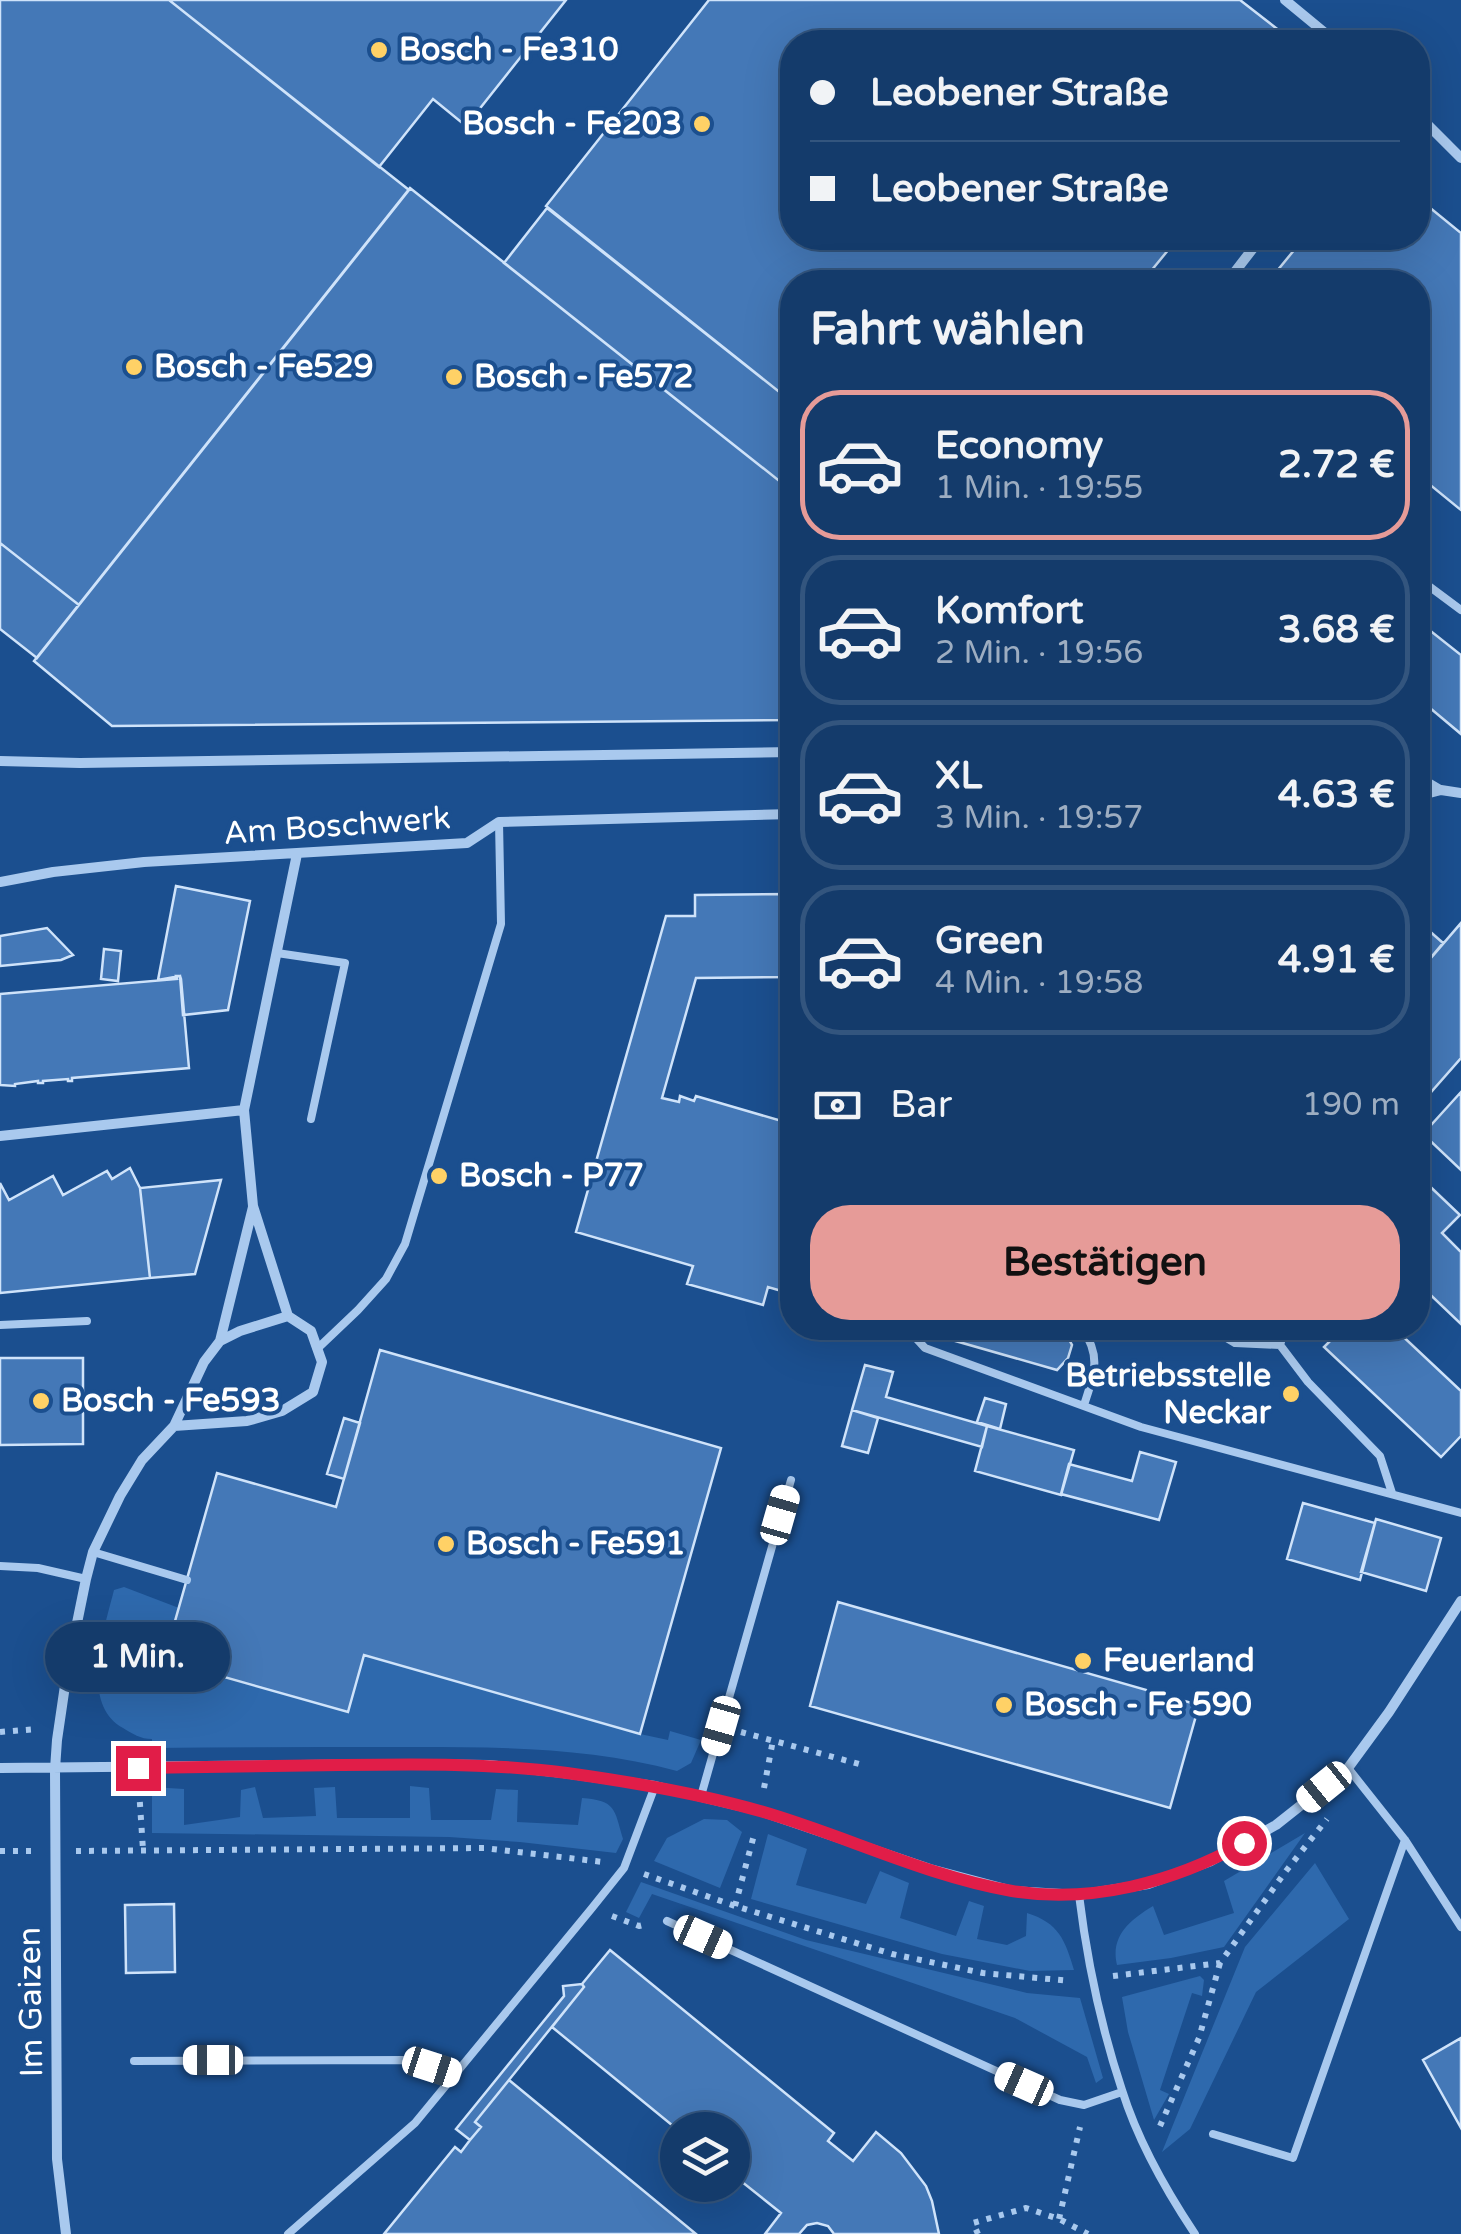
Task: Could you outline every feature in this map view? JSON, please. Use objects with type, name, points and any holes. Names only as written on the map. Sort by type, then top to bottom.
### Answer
[{"type":"street","points":[[1284,0],[1321,30]]},
{"type":"street","points":[[1430,127],[1461,158]]},
{"type":"street","points":[[1236,270],[1252,250]]},
{"type":"street","points":[[0,761],[780,752]]},
{"type":"street","points":[[1430,784],[1441,790]]},
{"type":"street","points":[[1430,793],[1461,792]]},
{"type":"street","name":"Am Boschwerk","points":[[0,882],[144,862],[467,843],[500,822],[780,814]]},
{"type":"street","points":[[174,1426],[247,1421],[282,1411],[313,1392],[322,1362],[311,1331],[288,1316],[254,1206],[244,1110],[298,854]]},
{"type":"street","points":[[0,1136],[244,1110]]},
{"type":"street","name":"Im Gaizen","points":[[66,2234],[58,2159],[55,1769],[86,1579],[93,1552],[120,1496],[142,1460],[174,1426],[204,1362],[220,1341],[254,1206]]},
{"type":"street","points":[[220,1341],[288,1316]]},
{"type":"street","points":[[0,1768],[393,1764],[489,1765],[563,1773],[656,1786],[760,1811],[947,1874],[1013,1891],[1079,1895],[1148,1884],[1211,1861],[1276,1825],[1348,1768],[1461,1602]]},
{"type":"lane","points":[[1430,587],[1461,610]]},
{"type":"lane","points":[[317,1349],[386,1279],[405,1244],[501,924],[500,822]]},
{"type":"lane","points":[[277,953],[344,963],[311,1120]]},
{"type":"lane","points":[[0,1325],[87,1321]]},
{"type":"lane","points":[[918,1340],[925,1348],[1142,1427],[1461,1513]]},
{"type":"lane","points":[[1084,1405],[1096,1369],[1091,1340]]},
{"type":"lane","points":[[1229,1340],[1280,1345]]},
{"type":"lane","points":[[1280,1345],[1281,1340]]},
{"type":"lane","points":[[1280,1345],[1308,1382],[1380,1456],[1392,1494]]},
{"type":"lane","points":[[700,1796],[790,1480]]},
{"type":"lane","points":[[93,1552],[187,1580]]},
{"type":"lane","points":[[0,1566],[38,1568],[86,1579]]},
{"type":"lane","points":[[1348,1768],[1406,1840],[1461,1928]]},
{"type":"lane","points":[[288,2234],[415,2123],[592,1908],[624,1868],[656,1786]]},
{"type":"lane","points":[[1213,2134],[1293,2158],[1406,1840]]},
{"type":"lane","points":[[1079,1895],[1093,1980],[1122,2092],[1179,2210],[1195,2234]]},
{"type":"lane","points":[[667,1920],[1060,2100],[1084,2105],[1122,2092]]},
{"type":"lane","points":[[134,2061],[410,2060],[455,2074]]},
{"type":"path","points":[[721,1726],[859,1764]]},
{"type":"path","points":[[0,1732],[59,1727]]},
{"type":"path","points":[[735,1906],[760,1811],[773,1740]]},
{"type":"path","points":[[138,1768],[143,1850]]},
{"type":"path","points":[[1146,2144],[1164,2122],[1199,2038],[1220,1964],[1286,1871],[1362,1784]]},
{"type":"path","points":[[0,1851],[484,1848],[604,1862],[892,1954],[983,1973],[1065,1982],[1220,1964]]},
{"type":"path","points":[[592,1908],[639,1926],[667,1920]]},
{"type":"path","points":[[1059,2218],[1084,2105]]},
{"type":"path","points":[[978,2234],[973,2223],[1026,2208],[1059,2218],[1088,2234]]},
{"type":"shaded area","points":[[124,1587],[179,1608],[165,1660],[347,1712],[364,1655],[640,1734],[668,1740],[670,1731],[701,1740],[691,1763],[677,1771],[573,1752],[502,1748],[152,1748],[152,1739],[133,1734],[110,1717],[98,1684],[101,1645],[114,1590]]},
{"type":"shaded area","points":[[410,1786],[429,1788],[431,1820],[491,1820],[496,1789],[518,1790],[517,1822],[578,1825],[582,1798],[601,1801],[615,1813],[623,1839],[616,1853],[449,1837],[152,1833],[152,1787],[184,1789],[184,1825],[240,1817],[241,1790],[255,1787],[263,1818],[316,1816],[314,1788],[335,1787],[337,1818],[410,1818]]},
{"type":"shaded area","points":[[704,1819],[727,1820],[742,1832],[720,1888],[654,1861],[667,1838]]},
{"type":"shaded area","points":[[1305,1833],[1224,1947],[1117,1965],[1119,1937],[1145,1911],[1153,1906],[1164,1935],[1234,1913],[1224,1881]]},
{"type":"shaded area","points":[[768,1834],[807,1849],[796,1885],[866,1904],[880,1871],[909,1883],[900,1918],[956,1936],[969,1901],[984,1906],[977,1939],[1007,1945],[1026,1936],[1027,1913],[1047,1922],[1059,1934],[1074,1970],[1030,1971],[942,1954],[751,1899]]},
{"type":"shaded area","points":[[1315,1863],[1349,1919],[1256,1992],[1190,2129],[1162,2152],[1245,1947]]},
{"type":"shaded area","points":[[641,1882],[806,1940],[1027,1993],[1080,1998],[1103,2078],[1096,2083],[1087,2057],[1015,2018],[652,1894],[639,1918],[626,1912]]},
{"type":"shaded area","points":[[1200,1976],[1204,1980],[1202,1996],[1192,1993],[1160,2090],[1169,2094],[1154,2120],[1128,2032],[1122,1997]]},
{"type":"building","name":"Bosch - Fe529","points":[[0,0],[169,0],[409,190],[79,605],[0,543]]},
{"type":"building","name":"Bosch - Fe310","points":[[169,0],[566,0],[466,126],[433,99],[379,167]]},
{"type":"building","name":"Bosch - Fe203","points":[[709,0],[1240,0],[1279,30],[780,30],[780,250],[1168,250],[1152,270],[780,270],[780,392],[546,206]]},
{"type":"building","name":"Bosch - Fe572","points":[[410,188],[780,481],[780,720],[112,726],[34,661]]},
{"type":"building","points":[[547,208],[780,392],[780,482],[504,263]]},
{"type":"building","points":[[1430,208],[1461,233],[1461,510],[1430,485],[1430,270],[1278,270],[1294,250],[1430,250]]},
{"type":"building","points":[[0,543],[79,605],[37,658],[0,629]]},
{"type":"building","points":[[1430,630],[1461,655],[1461,734],[1430,708]]},
{"type":"building","points":[[176,886],[250,901],[228,1010],[183,1015],[180,976],[158,980]]},
{"type":"building","points":[[780,894],[780,977],[696,978],[662,1098],[679,1102],[680,1096],[694,1101],[696,1096],[780,1120],[780,1290],[768,1287],[763,1305],[687,1284],[693,1266],[576,1232],[666,916],[695,916],[695,895]]},
{"type":"building","points":[[1461,923],[1461,1058],[1430,1093],[1430,959]]},
{"type":"building","points":[[47,928],[73,955],[61,960],[0,966],[0,936]]},
{"type":"building","points":[[1430,932],[1443,943],[1430,959]]},
{"type":"building","points":[[104,949],[121,951],[118,981],[101,979]]},
{"type":"building","points":[[176,976],[181,979],[189,1068],[0,1085],[0,994],[177,979]]},
{"type":"building","points":[[1461,1092],[1461,1170],[1430,1141],[1430,1126]]},
{"type":"building","points":[[130,1168],[140,1188],[150,1278],[0,1293],[0,1183],[9,1200],[53,1176],[63,1195],[107,1171],[112,1179]]},
{"type":"building","points":[[221,1180],[195,1274],[150,1278],[140,1188]]},
{"type":"building","points":[[1430,1186],[1460,1215],[1442,1233],[1461,1252],[1461,1324],[1430,1294]]},
{"type":"building","points":[[952,1340],[1069,1340],[1072,1345],[1068,1358],[1057,1370]]},
{"type":"building","points":[[1331,1340],[1407,1340],[1461,1391],[1461,1436],[1441,1457],[1324,1347]]},
{"type":"building","name":"Bosch - Fe591","points":[[380,1350],[721,1448],[640,1734],[364,1655],[348,1712],[164,1660],[217,1473],[336,1507]]},
{"type":"building","name":"Bosch - Fe593","points":[[0,1358],[83,1358],[83,1444],[0,1445]]},
{"type":"building","points":[[865,1365],[893,1372],[886,1397],[987,1426],[982,1447],[852,1410]]},
{"type":"building","points":[[985,1398],[1006,1404],[1000,1429],[977,1422]]},
{"type":"building","points":[[852,1410],[878,1418],[868,1453],[842,1446]]},
{"type":"building","points":[[344,1418],[360,1423],[344,1479],[327,1474]]},
{"type":"building","points":[[987,1426],[1074,1450],[1061,1495],[975,1471]]},
{"type":"building","points":[[1140,1452],[1176,1462],[1159,1520],[1061,1494],[1069,1464],[1132,1481]]},
{"type":"building","points":[[1303,1503],[1375,1523],[1360,1580],[1287,1559]]},
{"type":"building","points":[[1376,1519],[1441,1538],[1426,1591],[1361,1572]]},
{"type":"building","name":"Bosch - Fe 590","points":[[838,1602],[1199,1705],[1170,1808],[810,1706]]},
{"type":"building","points":[[174,1904],[175,1972],[126,1973],[125,1905]]},
{"type":"building","points":[[610,1950],[834,2133],[828,2141],[853,2161],[876,2132],[901,2153],[926,2186],[939,2234],[834,2234],[828,2226],[817,2223],[807,2225],[799,2234],[765,2234],[781,2213],[750,2188],[750,2112],[660,2112],[660,2115],[552,2027],[584,1987],[582,1984]]},
{"type":"building","points":[[563,1986],[584,1987],[475,2122],[481,2127],[470,2140],[456,2129],[564,1996]]},
{"type":"building","points":[[1461,2038],[1461,2128],[1423,2060]]},
{"type":"building","points":[[509,2080],[696,2234],[384,2234],[455,2147],[461,2152],[481,2127],[475,2122]]},
{"type":"place","name":"Bosch - Fe310","points":[[379,50]]},
{"type":"place","name":"Bosch - Fe203","points":[[702,124]]},
{"type":"place","name":"Bosch - Fe529","points":[[134,367]]},
{"type":"place","name":"Bosch - Fe572","points":[[454,377]]},
{"type":"place","name":"Bosch - P77","points":[[439,1176]]},
{"type":"place","name":"Betriebsstelle Neckar","points":[[1291,1394]]},
{"type":"place","name":"Bosch - Fe593","points":[[41,1401]]},
{"type":"place","name":"Bosch - Fe591","points":[[446,1544]]},
{"type":"place","name":"Feuerland","points":[[1083,1661]]},
{"type":"place","name":"Bosch - Fe 590","points":[[1004,1705]]},
{"type":"route","points":[[138,1768],[489,1765],[656,1786],[760,1811],[930,1869],[1013,1891],[1079,1895],[1148,1884],[1211,1861],[1244,1843]]}]
